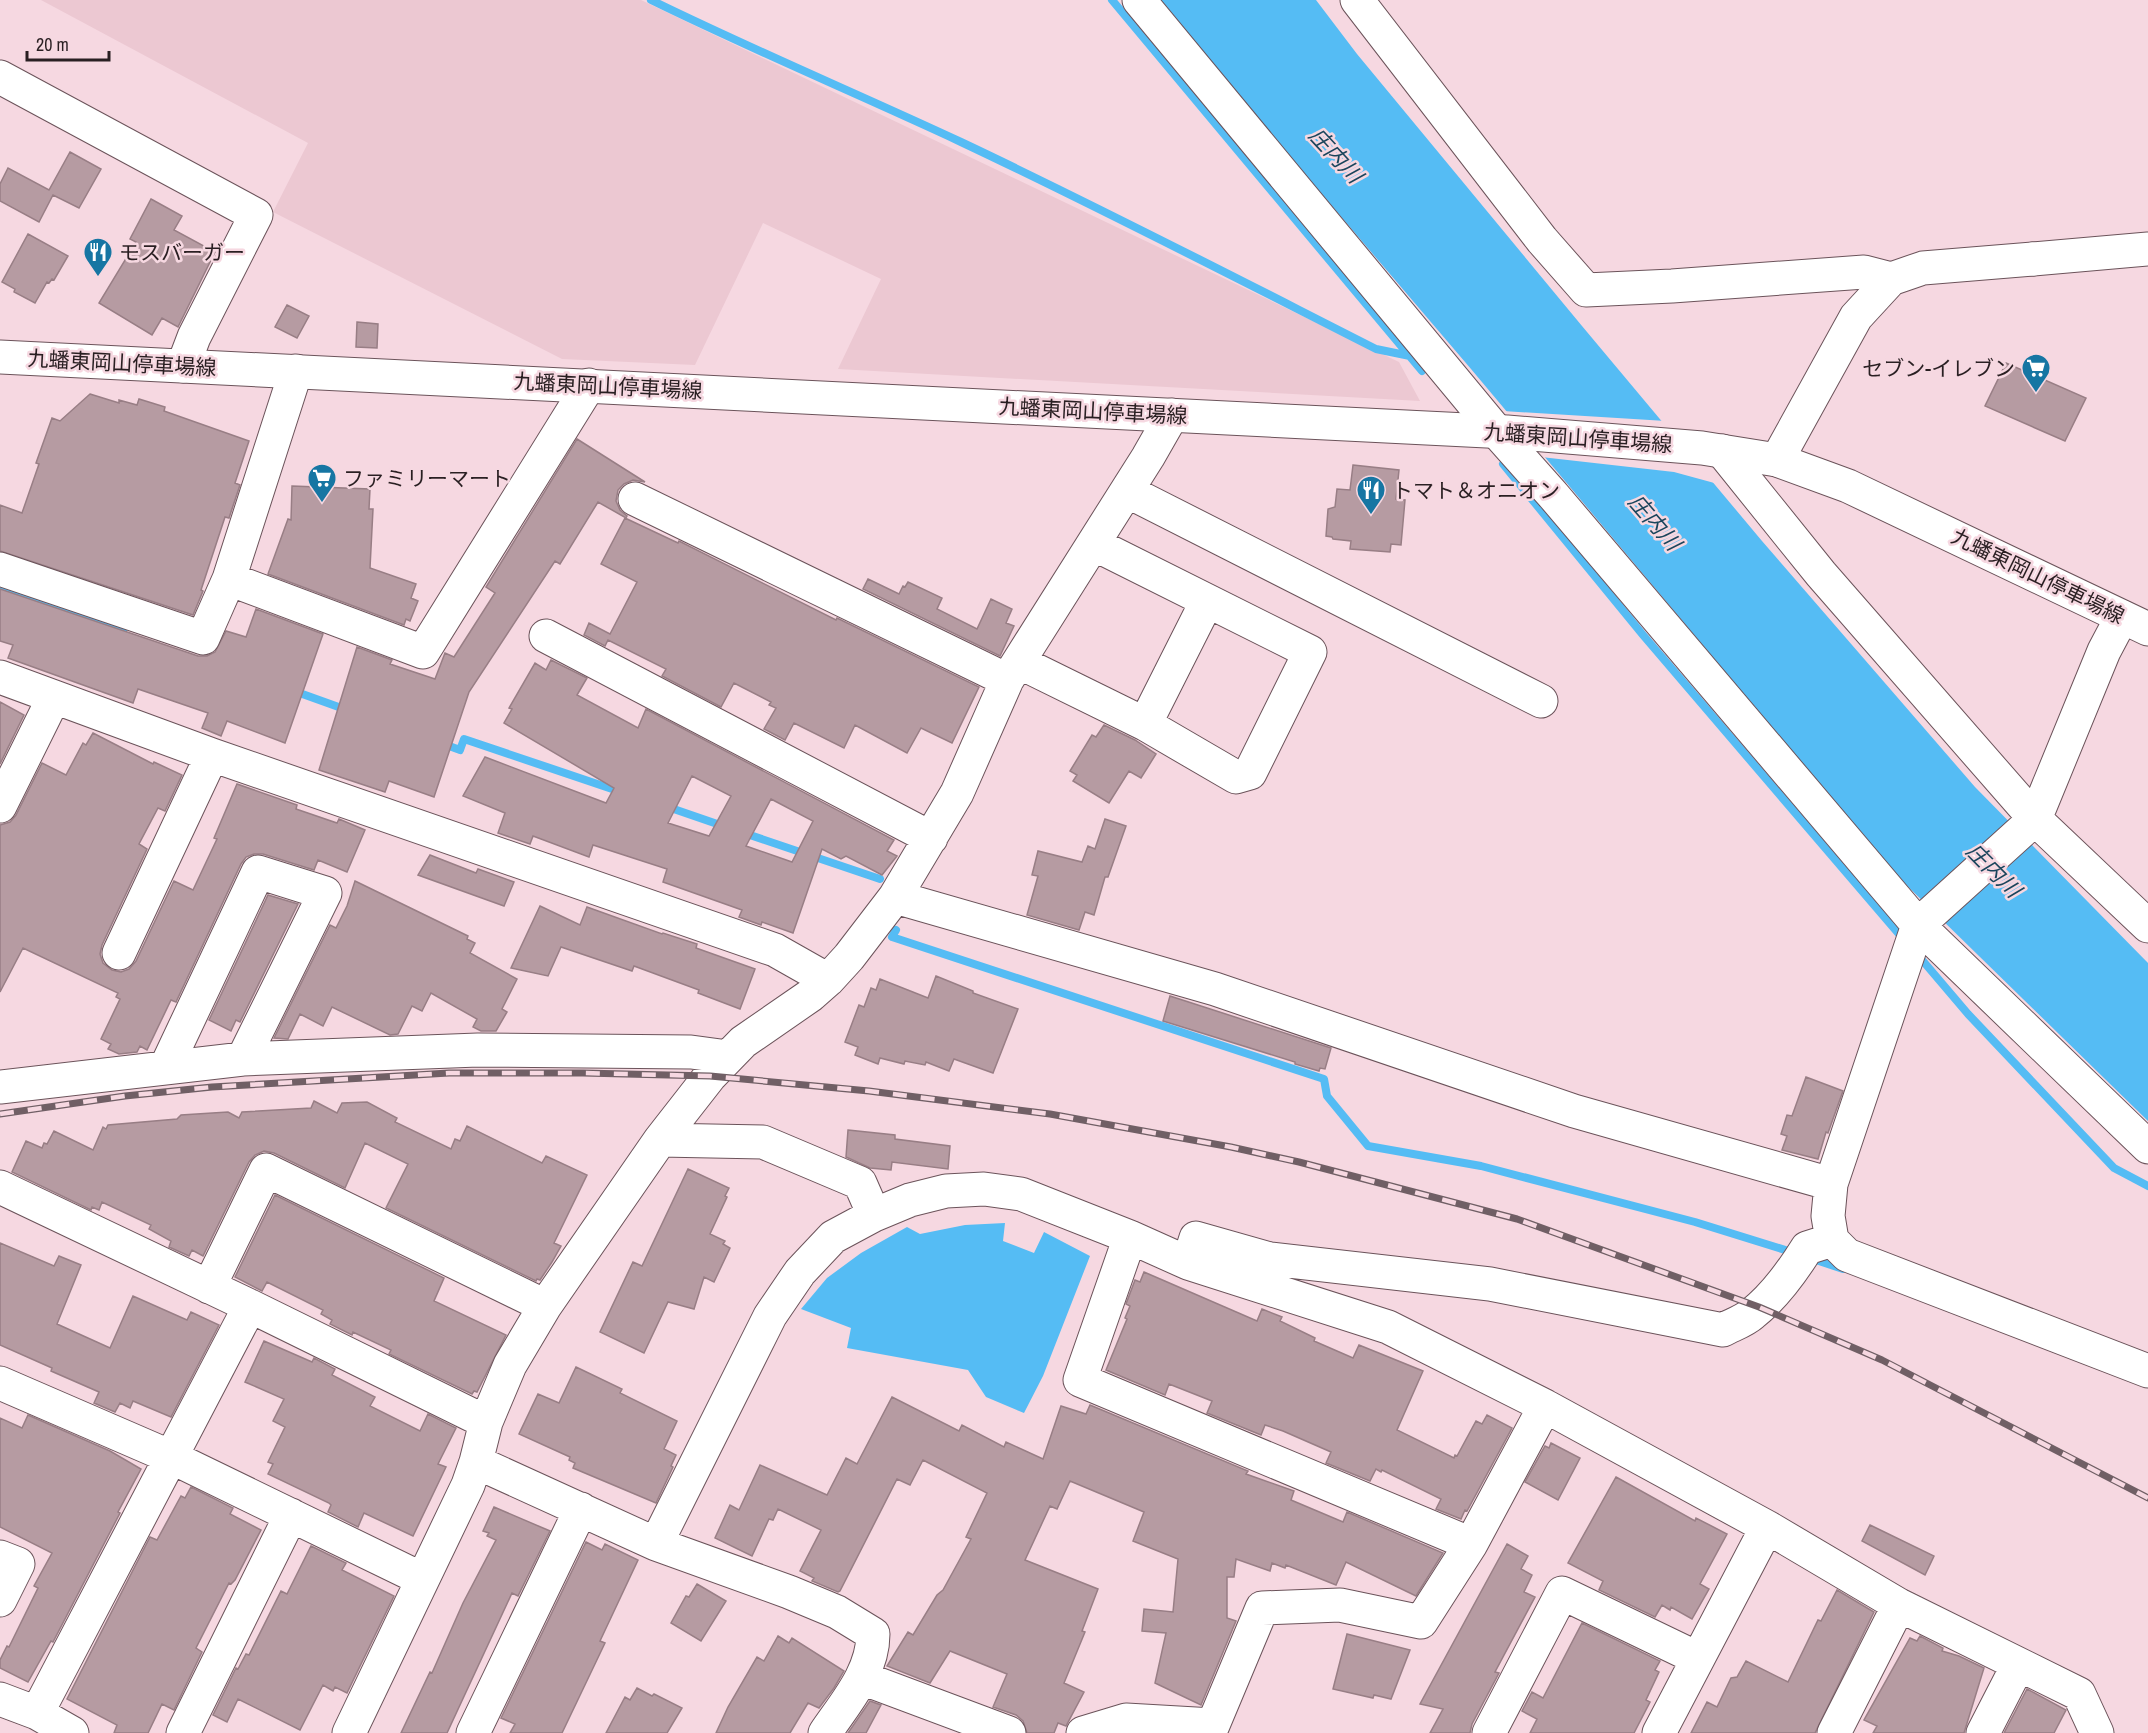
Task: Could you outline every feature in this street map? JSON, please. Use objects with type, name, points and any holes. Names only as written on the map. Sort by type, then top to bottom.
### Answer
[{"type":"street","points":[[1139,0],[1502,432],[1916,935],[2148,1147]]},
{"type":"street","points":[[1357,0],[1542,240],[1586,290],[1864,272],[1891,279]]},
{"type":"street","points":[[0,77],[256,215],[194,337],[183,366]]},
{"type":"street","points":[[1777,460],[1856,317],[1891,279],[1923,268],[2148,249]]},
{"type":"street","name":"九蟠東岡山停車場線","points":[[0,357],[1502,432],[1712,449],[1777,460],[1848,486],[2135,623]]},
{"type":"street","points":[[0,569],[203,638],[230,579],[296,371]]},
{"type":"street","points":[[230,579],[423,652],[588,385]]},
{"type":"street","points":[[349,1733],[468,1485],[486,1422],[510,1365],[545,1306],[660,1140],[710,1076],[742,1042],[811,995],[828,980],[849,957],[895,897],[957,793],[1013,671],[1127,491],[1172,415]]},
{"type":"street","points":[[1712,449],[2031,822],[2148,926]]},
{"type":"street","points":[[1127,491],[1541,701]]},
{"type":"street","points":[[634,499],[1013,671],[1145,724],[1236,777],[1250,773],[1310,652],[1094,544]]},
{"type":"street","points":[[1145,724],[1208,601]]},
{"type":"street","points":[[1188,1263],[1196,1238],[1270,1259],[1490,1284],[1723,1330],[1751,1316],[1812,1251],[1828,1216],[1831,1184],[1916,935],[2031,822],[2104,651],[2135,623]]},
{"type":"street","points":[[546,636],[931,838]]},
{"type":"street","points":[[0,677],[212,755],[775,950],[828,980]]},
{"type":"street","points":[[0,806],[54,697]]},
{"type":"street","points":[[119,953],[212,755]]},
{"type":"street","points":[[166,1067],[258,872],[325,893],[243,1059]]},
{"type":"street","points":[[895,897],[1215,989],[1574,1111],[1831,1184]]},
{"type":"street","points":[[0,1087],[243,1059],[478,1050],[691,1052],[728,1057]]},
{"type":"street","points":[[660,1140],[763,1142],[860,1183],[874,1215]]},
{"type":"street","points":[[209,1287],[266,1170],[545,1306]]},
{"type":"street","points":[[656,1544],[770,1316],[800,1272],[833,1238],[874,1215],[910,1200],[946,1191],[984,1189],[1021,1194],[1130,1237],[1188,1263],[1388,1327],[1545,1406],[1767,1527],[1899,1605],[2079,1694],[2097,1733]]},
{"type":"street","points":[[8,1201],[209,1287],[486,1422]]},
{"type":"street","points":[[1130,1237],[1080,1380],[1471,1544]]},
{"type":"street","points":[[1812,1251],[1847,1255],[2148,1371]]},
{"type":"street","points":[[37,1713],[250,1306]]},
{"type":"street","points":[[0,1383],[171,1457],[422,1579]]},
{"type":"street","points":[[1083,1733],[1126,1720],[1213,1725],[1262,1608],[1340,1605],[1421,1622],[1471,1544],[1545,1406]]},
{"type":"street","points":[[476,1462],[656,1544],[789,1592],[837,1612],[873,1634],[873,1651],[862,1678],[825,1733]]},
{"type":"street","points":[[473,1733],[581,1509]]},
{"type":"street","points":[[183,1733],[291,1515]]},
{"type":"street","points":[[1659,1733],[1767,1527]]},
{"type":"street","points":[[0,1557],[18,1564],[0,1600]]},
{"type":"street","points":[[1490,1733],[1562,1593],[1697,1658]]},
{"type":"street","points":[[1834,1733],[1899,1605]]},
{"type":"street","points":[[1983,1733],[2018,1665]]},
{"type":"street","points":[[862,1678],[1010,1733]]},
{"type":"street","points":[[0,1699],[37,1713],[72,1733]]},
{"type":"shaded area","points":[[41,0],[641,0],[1399,362],[1420,401],[838,369],[881,279],[763,223],[695,365],[562,359],[273,212],[308,143]]},
{"type":"water","name":"庄内川","points":[[1156,0],[1316,0],[1357,54],[1762,541],[1975,787],[2148,963],[2148,1121],[1893,872],[1471,369]]},
{"type":"water","points":[[1005,1223],[1003,1241],[1034,1253],[1044,1232],[1090,1256],[1043,1376],[1024,1413],[986,1397],[968,1370],[847,1348],[851,1328],[801,1309],[827,1278],[861,1253],[907,1227],[920,1234],[965,1225]]},
{"type":"pier","points":[[1503,411],[1666,421],[1718,484],[1674,472],[1541,457]]},
{"type":"building","points":[[70,152],[101,169],[79,208],[53,195],[39,222],[0,201],[0,184],[8,168],[49,190]]},
{"type":"building","points":[[151,199],[182,216],[174,230],[215,252],[178,327],[162,318],[152,335],[99,303],[136,242],[130,239]]},
{"type":"building","points":[[28,234],[68,256],[54,280],[47,282],[35,303],[14,292],[15,289],[2,282]]},
{"type":"building","points":[[287,305],[309,316],[297,338],[275,327]]},
{"type":"building","points":[[357,322],[378,324],[377,348],[356,347]]},
{"type":"building","points":[[2006,363],[2086,398],[2065,441],[1985,406]]},
{"type":"building","points":[[90,394],[119,403],[119,400],[137,405],[139,399],[165,407],[164,411],[249,441],[235,483],[240,485],[229,518],[225,517],[201,590],[203,591],[193,615],[0,551],[0,505],[22,513],[52,418],[60,421]]},
{"type":"building","points":[[577,439],[645,482],[633,480],[618,490],[616,501],[620,510],[627,516],[626,518],[598,502],[560,564],[555,561],[469,692],[434,797],[389,781],[385,792],[319,770],[357,647],[392,660],[390,664],[435,679],[445,653],[454,657],[495,593],[486,587]]},
{"type":"building","points":[[1353,465],[1399,470],[1396,499],[1405,500],[1401,545],[1391,544],[1390,552],[1350,549],[1351,541],[1326,536],[1328,509],[1335,507],[1337,489],[1350,490]]},
{"type":"building","points":[[292,486],[370,489],[369,509],[373,509],[370,568],[416,584],[411,598],[418,601],[410,621],[406,619],[404,625],[268,574],[288,519],[291,520]]},
{"type":"building","points":[[625,518],[678,543],[679,541],[836,620],[837,618],[979,687],[952,743],[921,728],[907,753],[855,725],[844,748],[794,723],[785,740],[764,729],[776,708],[769,705],[771,702],[734,683],[721,707],[662,676],[666,669],[608,640],[605,646],[584,635],[589,623],[610,634],[637,582],[601,564]]},
{"type":"building","points":[[868,579],[899,594],[908,582],[942,598],[937,609],[977,629],[991,599],[1012,609],[1006,623],[1014,626],[1000,656],[863,589]]},
{"type":"building","points":[[0,589],[198,656],[207,656],[215,652],[226,631],[246,637],[256,609],[323,634],[285,743],[227,721],[221,736],[202,728],[208,713],[138,689],[133,703],[8,658],[13,645],[0,641]]},
{"type":"building","points":[[551,660],[587,678],[577,695],[638,728],[646,709],[894,840],[887,851],[897,856],[882,875],[846,856],[841,859],[822,849],[793,933],[739,917],[742,910],[663,882],[667,869],[593,845],[589,857],[533,836],[530,844],[498,833],[505,813],[463,796],[485,757],[606,803],[614,788],[504,723],[512,709],[509,708],[535,663],[546,670]],"holes":[[[692,776],[731,796],[709,836],[668,823]],[[771,799],[813,821],[792,862],[746,846]]]},
{"type":"building","points":[[0,702],[24,715],[0,764]]},
{"type":"building","points":[[1104,725],[1135,740],[1156,754],[1141,778],[1129,771],[1109,803],[1073,781],[1077,775],[1070,771],[1092,735],[1096,737]]},
{"type":"building","points":[[93,733],[153,764],[154,762],[182,775],[165,811],[158,808],[139,844],[147,849],[102,945],[100,954],[103,963],[112,970],[121,972],[129,969],[136,961],[174,881],[193,890],[217,839],[214,838],[237,784],[297,805],[296,809],[337,823],[339,819],[365,830],[347,872],[318,860],[314,870],[263,854],[246,857],[176,1002],[171,1000],[147,1050],[140,1046],[137,1052],[119,1054],[108,1049],[111,1044],[101,1039],[120,999],[116,997],[118,993],[23,948],[0,992],[0,825],[10,822],[16,815],[42,763],[66,775],[83,743],[86,745]]},
{"type":"building","points":[[1105,819],[1126,826],[1108,877],[1105,877],[1094,915],[1085,912],[1079,930],[1027,915],[1038,876],[1032,875],[1038,851],[1082,862],[1088,846],[1095,849]]},
{"type":"building","points":[[430,855],[476,873],[478,869],[514,882],[504,906],[418,875]]},
{"type":"building","points":[[355,881],[468,936],[467,939],[475,943],[470,953],[517,979],[502,1009],[507,1012],[496,1031],[481,1031],[473,1027],[477,1019],[431,993],[422,1011],[412,1006],[398,1034],[390,1035],[332,1007],[323,1026],[300,1014],[288,1039],[274,1038],[330,925],[336,928],[347,906]]},
{"type":"building","points":[[268,895],[298,904],[240,1022],[236,1020],[231,1031],[209,1020]]},
{"type":"building","points":[[540,906],[580,925],[587,907],[697,944],[696,948],[755,969],[740,1009],[698,993],[699,990],[634,966],[632,971],[561,947],[548,976],[511,968]]},
{"type":"building","points":[[936,976],[973,991],[973,993],[1018,1009],[993,1073],[954,1059],[949,1071],[926,1062],[925,1065],[905,1061],[904,1064],[880,1058],[878,1064],[855,1055],[858,1047],[845,1042],[859,1005],[864,1007],[871,988],[876,990],[880,979],[928,998]]},
{"type":"building","points":[[1170,996],[1331,1048],[1325,1069],[1320,1068],[1319,1071],[1295,1064],[1295,1062],[1163,1021]]},
{"type":"building","points":[[1806,1077],[1843,1091],[1828,1133],[1826,1132],[1818,1159],[1782,1150],[1787,1136],[1781,1134],[1787,1115],[1792,1116]]},
{"type":"building","points":[[314,1101],[337,1113],[342,1103],[367,1102],[397,1118],[395,1122],[451,1149],[455,1139],[460,1141],[467,1126],[542,1163],[546,1156],[587,1175],[554,1243],[561,1246],[540,1280],[536,1281],[386,1208],[408,1164],[365,1143],[345,1188],[274,1153],[264,1151],[255,1155],[249,1162],[203,1256],[192,1250],[189,1256],[169,1247],[171,1241],[149,1229],[151,1225],[102,1202],[99,1210],[92,1207],[91,1210],[12,1172],[26,1141],[42,1148],[54,1131],[93,1150],[103,1127],[106,1129],[108,1125],[177,1119],[181,1115],[228,1112],[239,1118],[242,1112],[311,1108]]},
{"type":"building","points":[[848,1130],[895,1135],[895,1139],[950,1146],[948,1169],[892,1162],[891,1170],[870,1168],[846,1157]]},
{"type":"building","points":[[688,1169],[729,1188],[710,1234],[725,1241],[723,1244],[730,1248],[714,1282],[704,1277],[694,1309],[668,1302],[644,1353],[600,1332],[633,1262],[642,1266]]},
{"type":"building","points":[[275,1195],[444,1278],[434,1301],[506,1335],[477,1392],[474,1391],[472,1394],[389,1354],[391,1350],[330,1324],[332,1320],[321,1314],[323,1310],[267,1282],[262,1291],[235,1277]]},
{"type":"building","points":[[0,1243],[54,1266],[59,1256],[81,1265],[57,1324],[110,1348],[133,1296],[187,1320],[191,1312],[219,1325],[171,1417],[133,1401],[130,1408],[120,1403],[115,1412],[94,1403],[99,1392],[0,1345]]},
{"type":"building","points":[[1144,1272],[1257,1321],[1262,1309],[1282,1317],[1280,1321],[1315,1338],[1314,1341],[1353,1358],[1359,1345],[1423,1371],[1397,1430],[1454,1458],[1476,1421],[1482,1424],[1487,1415],[1512,1428],[1461,1519],[1436,1509],[1441,1499],[1382,1470],[1381,1472],[1376,1469],[1370,1481],[1326,1463],[1331,1452],[1283,1431],[1265,1425],[1261,1435],[1207,1413],[1212,1401],[1169,1384],[1165,1395],[1106,1370],[1127,1319],[1125,1318],[1130,1306],[1126,1304],[1135,1280],[1140,1282]]},
{"type":"building","points":[[264,1341],[312,1362],[314,1358],[335,1369],[332,1375],[375,1397],[370,1406],[420,1431],[428,1414],[456,1428],[438,1464],[446,1467],[413,1536],[364,1513],[358,1527],[328,1512],[331,1505],[329,1503],[268,1474],[273,1464],[268,1462],[285,1427],[273,1421],[284,1399],[245,1382]]},
{"type":"building","points":[[576,1367],[622,1389],[620,1393],[677,1421],[664,1449],[676,1455],[671,1466],[673,1467],[656,1503],[573,1468],[575,1463],[569,1460],[570,1457],[519,1434],[538,1394],[559,1403]]},
{"type":"building","points":[[892,1397],[959,1431],[962,1425],[1004,1447],[1006,1442],[1043,1459],[1061,1406],[1086,1414],[1090,1405],[1248,1471],[1246,1474],[1294,1491],[1291,1500],[1343,1522],[1347,1512],[1443,1553],[1416,1596],[1346,1562],[1336,1585],[1286,1565],[1285,1568],[1272,1563],[1270,1571],[1236,1559],[1234,1577],[1227,1577],[1227,1618],[1236,1621],[1201,1705],[1155,1683],[1166,1633],[1142,1631],[1144,1609],[1173,1612],[1178,1559],[1133,1541],[1144,1512],[1070,1481],[1057,1509],[1050,1506],[1025,1560],[1098,1589],[1082,1631],[1085,1632],[1064,1683],[1084,1692],[1066,1726],[1058,1723],[1054,1733],[1027,1733],[1023,1721],[1016,1715],[993,1707],[1007,1674],[950,1651],[930,1683],[887,1666],[908,1632],[913,1635],[937,1595],[943,1590],[971,1539],[966,1537],[987,1493],[923,1460],[910,1485],[897,1479],[838,1592],[812,1581],[814,1578],[800,1571],[821,1530],[778,1509],[773,1520],[769,1519],[752,1556],[715,1538],[730,1505],[739,1510],[760,1465],[827,1495],[846,1458],[857,1464]]},
{"type":"building","points":[[28,1415],[110,1451],[141,1469],[53,1642],[51,1641],[28,1682],[0,1668],[0,1660],[7,1646],[9,1647],[38,1588],[34,1586],[52,1553],[0,1527],[0,1418],[22,1428]]},
{"type":"building","points":[[1551,1443],[1580,1458],[1558,1500],[1525,1482],[1545,1446],[1549,1448]]},
{"type":"building","points":[[1616,1477],[1695,1521],[1696,1518],[1727,1534],[1700,1584],[1709,1589],[1692,1619],[1671,1607],[1670,1610],[1662,1605],[1655,1617],[1599,1590],[1603,1581],[1568,1563]]},
{"type":"building","points":[[191,1487],[233,1508],[230,1514],[261,1530],[235,1580],[229,1583],[196,1648],[202,1652],[174,1710],[162,1704],[148,1733],[114,1733],[117,1725],[67,1699],[150,1537],[157,1540],[181,1496],[185,1498]]},
{"type":"building","points":[[494,1507],[550,1531],[518,1596],[512,1593],[447,1733],[401,1733],[496,1540],[487,1536],[489,1533],[483,1531]]},
{"type":"building","points":[[1870,1525],[1934,1556],[1925,1575],[1862,1541]]},
{"type":"building","points":[[586,1542],[602,1550],[605,1544],[638,1560],[600,1641],[605,1643],[562,1733],[510,1733],[515,1724],[501,1718]]},
{"type":"building","points":[[1507,1544],[1528,1556],[1521,1569],[1532,1575],[1524,1592],[1535,1597],[1495,1672],[1499,1673],[1472,1724],[1470,1733],[1430,1733],[1443,1709],[1420,1704]]},
{"type":"building","points":[[311,1546],[346,1563],[342,1570],[394,1596],[347,1693],[335,1687],[333,1691],[323,1685],[300,1730],[238,1699],[227,1722],[213,1715],[236,1668],[238,1669],[246,1654],[249,1655],[281,1591],[287,1594]]},
{"type":"building","points":[[697,1584],[726,1601],[701,1641],[671,1623],[686,1596],[689,1597]]},
{"type":"building","points":[[1837,1590],[1874,1612],[1815,1733],[1691,1733],[1707,1702],[1717,1707],[1731,1678],[1737,1677],[1746,1661],[1788,1682],[1818,1620],[1821,1621]]},
{"type":"building","points":[[1582,1623],[1660,1661],[1655,1670],[1659,1672],[1646,1700],[1650,1702],[1634,1733],[1530,1733],[1537,1719],[1522,1711],[1532,1692],[1543,1698]]},
{"type":"building","points":[[1347,1634],[1410,1650],[1391,1699],[1374,1695],[1373,1698],[1333,1689]]},
{"type":"building","points":[[778,1636],[789,1643],[792,1638],[844,1671],[834,1688],[819,1708],[808,1703],[790,1733],[716,1733],[757,1657],[764,1661]]},
{"type":"building","points":[[1920,1636],[1943,1648],[1942,1651],[1984,1668],[1964,1733],[1873,1733],[1877,1726],[1864,1720],[1910,1638],[1917,1641]]},
{"type":"building","points":[[637,1688],[682,1708],[667,1733],[606,1733],[625,1697],[630,1700]]},
{"type":"building","points":[[2027,1689],[2066,1710],[2054,1733],[2004,1733]]},
{"type":"building","points":[[870,1701],[881,1705],[866,1733],[848,1733]]},
{"type":"waterway","points":[[651,0],[1013,167],[1376,349],[1410,356]]},
{"type":"waterway","points":[[1112,0],[1422,371]]},
{"type":"waterway","points":[[1503,464],[1643,635],[1904,940]]},
{"type":"waterway","points":[[0,587],[123,631]]},
{"type":"waterway","points":[[294,691],[347,710]]},
{"type":"waterway","points":[[441,743],[460,750],[464,739],[624,793]]},
{"type":"waterway","points":[[665,806],[726,827]]},
{"type":"waterway","points":[[741,832],[880,879]]},
{"type":"waterway","points":[[896,930],[892,937],[1324,1079],[1327,1096],[1368,1146],[1481,1166],[1695,1222],[1795,1253]]},
{"type":"waterway","points":[[1917,954],[1968,1014],[2114,1168],[2148,1186]]},
{"type":"waterway","points":[[1810,1258],[1843,1269]]},
{"type":"railway","points":[[0,1114],[125,1096],[212,1087],[449,1073],[710,1076],[869,1091],[1050,1114],[1231,1147],[1299,1162],[1517,1219],[1759,1307],[1882,1360],[2148,1498]]},
{"type":"place","name":"モスバーガー","points":[[98,278]]},
{"type":"place","name":"セブン-イレブン","points":[[2036,394]]},
{"type":"place","name":"ファミリーマート","points":[[322,504]]},
{"type":"place","name":"トマト＆オニオン","points":[[1371,516]]}]
